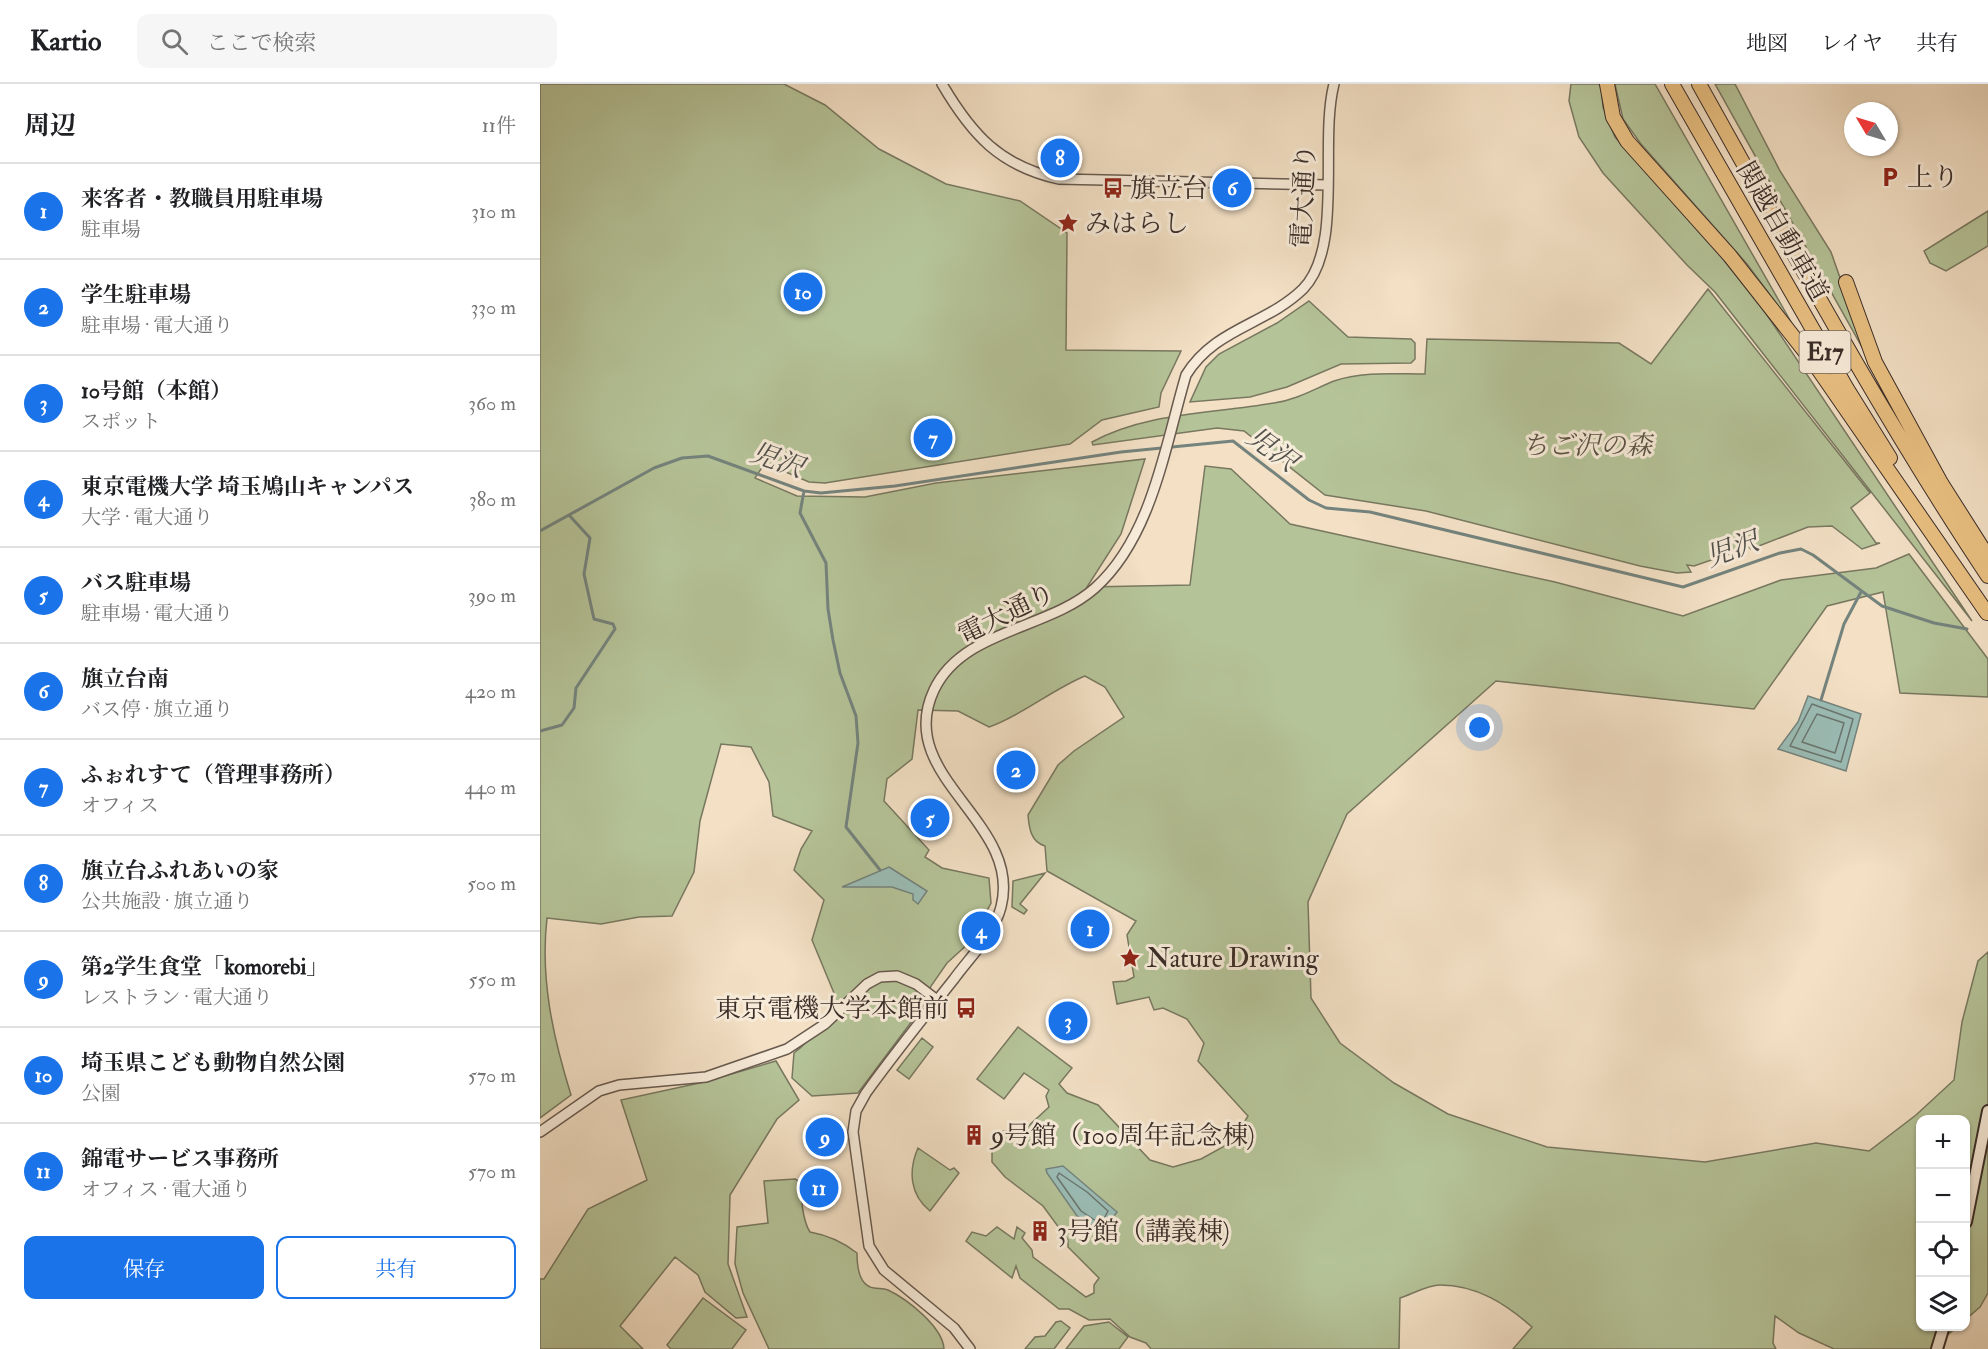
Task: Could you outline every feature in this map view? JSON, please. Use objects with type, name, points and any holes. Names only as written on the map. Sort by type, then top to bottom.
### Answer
[{"type":"highway","points":[[1607,84],[1613,117],[1628,141],[1730,256],[1814,363],[1987,614]]},
{"type":"highway","name":"関越自動車道","points":[[1672,84],[1847,389],[1987,614]]},
{"type":"highway","name":"関越自動車道","points":[[1699,84],[1845,348],[1911,458],[1988,576]]},
{"type":"highway","points":[[1846,282],[1853,296],[1875,362],[1941,483],[1988,556]]},
{"type":"main road","points":[[1970,1198],[1988,1111]]},
{"type":"main road","points":[[1937,1349],[1942,1331]]},
{"type":"street","points":[[942,84],[975,133],[992,149],[1010,161],[1042,175],[1059,179],[1327,185]]},
{"type":"street","name":"電大通り","points":[[970,1349],[954,1328],[884,1270],[868,1246],[853,1132],[856,1111],[866,1093],[986,938],[1000,908],[1003,888],[995,848],[974,816],[943,778],[929,751],[926,719],[934,689],[946,672],[967,652],[1039,621],[1075,603],[1093,590],[1123,556],[1138,530],[1186,375],[1205,350],[1226,335],[1289,301],[1312,277],[1324,248],[1328,119],[1334,84]]},
{"type":"street","points":[[540,1132],[599,1091],[619,1084],[706,1077],[787,1049],[825,1024],[867,984],[880,977],[897,976],[916,984],[937,1000]]},
{"type":"green space","points":[[540,84],[784,84],[825,105],[879,149],[946,184],[1020,201],[1067,233],[1066,350],[1181,351],[1161,393],[1159,407],[1102,420],[1070,444],[825,483],[809,482],[765,463],[755,478],[797,496],[865,497],[936,483],[1145,459],[1121,534],[1087,587],[1190,585],[1205,466],[1231,469],[1290,524],[1555,582],[1683,616],[1781,580],[1876,568],[1909,554],[1988,659],[1988,697],[1900,693],[1883,592],[1827,606],[1754,709],[1496,681],[1347,814],[1308,902],[1311,998],[1340,1043],[1394,1083],[1448,1114],[1547,1147],[1705,1162],[1816,1143],[1869,1151],[1916,1115],[1916,1331],[1952,1331],[1931,1349],[1834,1349],[1799,1333],[1775,1316],[1773,1343],[1776,1349],[1513,1349],[1532,1327],[1512,1311],[1479,1292],[1454,1286],[1435,1285],[1400,1298],[1399,1349],[1151,1349],[1146,1343],[1130,1337],[1110,1319],[1089,1320],[1069,1309],[1059,1309],[1020,1278],[1016,1266],[1012,1278],[966,1241],[972,1232],[986,1236],[997,1227],[1014,1239],[1017,1227],[1025,1233],[1022,1238],[1032,1250],[1033,1257],[1086,1297],[1094,1293],[1094,1285],[1099,1278],[1068,1247],[1068,1240],[1043,1206],[1005,1177],[992,1162],[992,1147],[1003,1131],[1024,1130],[1049,1107],[1046,1096],[1049,1090],[1024,1073],[1004,1099],[977,1079],[1018,1027],[1072,1068],[1059,1084],[1067,1093],[1098,1105],[1150,1160],[1173,1167],[1201,1159],[1223,1147],[1236,1136],[1248,1116],[1198,1061],[1204,1043],[1187,1019],[1163,1008],[1154,1010],[1149,997],[1117,1004],[1113,982],[1126,981],[1134,977],[1127,935],[1136,921],[1047,871],[1045,846],[1040,844],[1032,834],[1028,815],[1058,765],[1074,751],[1124,717],[1105,687],[1085,676],[1060,688],[1014,716],[989,727],[958,711],[918,710],[912,759],[887,779],[884,801],[929,850],[925,857],[942,868],[989,878],[991,903],[971,941],[947,963],[931,986],[924,1005],[858,1093],[812,1096],[792,1078],[794,1053],[808,1040],[818,1026],[834,993],[812,940],[824,900],[794,870],[801,849],[812,831],[773,816],[769,782],[751,747],[721,744],[700,821],[694,872],[672,916],[639,917],[601,924],[547,918],[545,963],[547,986],[554,1030],[571,1095],[540,1118]]},
{"type":"green space","points":[[1571,84],[1601,84],[1603,107],[1615,137],[1711,244],[1763,309],[1972,621],[1715,292],[1687,265],[1603,173],[1579,137],[1569,101]]},
{"type":"green space","points":[[1615,84],[1655,84],[1794,327],[1747,264],[1641,144],[1623,119]]},
{"type":"green space","points":[[1715,84],[1735,84],[1780,171],[1831,252],[1868,358]]},
{"type":"green space","points":[[1988,211],[1988,246],[1946,271],[1930,263],[1924,251]]},
{"type":"green space","name":"ちご沢の森","points":[[1708,289],[1870,493],[1851,508],[1876,543],[1880,543],[1862,549],[1832,526],[1808,527],[1751,549],[1749,547],[1694,566],[1687,565],[1691,572],[1677,573],[1640,566],[1426,511],[1325,495],[1244,431],[1217,428],[1093,445],[1092,442],[1113,432],[1158,419],[1282,402],[1345,378],[1379,374],[1425,374],[1427,339],[1619,343],[1651,364]]},
{"type":"green space","points":[[1309,301],[1348,337],[1411,339],[1415,343],[1415,359],[1411,363],[1341,364],[1287,387],[1250,397],[1190,402],[1206,367],[1219,354],[1277,323]]},
{"type":"green space","points":[[1045,873],[1020,904],[1027,910],[1024,914],[1012,907],[1013,881]]},
{"type":"green space","points":[[1988,952],[1988,1293],[1980,1307],[1970,1316],[1970,1115],[1916,1115],[1954,1080],[1962,1022],[1978,961]]},
{"type":"green space","points":[[922,1038],[933,1047],[909,1079],[897,1070]]},
{"type":"green space","points":[[776,1061],[799,1100],[777,1119],[730,1195],[728,1264],[747,1317],[736,1318],[705,1292],[698,1275],[675,1257],[620,1326],[643,1349],[540,1349],[540,1279],[544,1279],[588,1209],[647,1180],[621,1100],[704,1082]]},
{"type":"green space","points":[[918,1148],[950,1170],[954,1168],[959,1173],[930,1211],[918,1198],[913,1182],[913,1165]]},
{"type":"green space","points":[[795,1179],[800,1182],[806,1224],[810,1232],[835,1240],[857,1253],[858,1269],[865,1284],[888,1290],[914,1307],[938,1332],[944,1349],[769,1349],[743,1293],[735,1264],[737,1227],[768,1223],[764,1181]]},
{"type":"green space","points":[[703,1298],[746,1330],[732,1349],[671,1349],[667,1345]]},
{"type":"green space","points":[[1061,1321],[1070,1328],[1054,1349],[1025,1349],[1035,1337],[1045,1336],[1056,1322]]},
{"type":"green space","points":[[1109,1322],[1128,1337],[1119,1349],[1066,1349],[1084,1326]]},
{"type":"water","points":[[1808,696],[1861,714],[1846,771],[1778,749],[1798,722]]},
{"type":"water","points":[[889,867],[927,891],[918,904],[913,900],[913,894],[892,887],[842,887]]},
{"type":"water","points":[[1063,1166],[1117,1212],[1102,1232],[1077,1216],[1047,1173],[1046,1169]]},
{"type":"waterway","name":"児沢","points":[[540,531],[654,468],[682,458],[708,456],[804,491],[821,493],[895,486],[1121,452],[1233,441],[1309,500],[1326,508],[1370,512],[1683,587],[1780,553],[1801,549],[1813,555],[1882,606],[1934,623],[1967,629]]},
{"type":"waterway","points":[[804,491],[800,513],[826,563],[828,609],[833,640],[840,673],[856,716],[858,743],[846,827],[880,870]]},
{"type":"waterway","points":[[540,731],[562,725],[574,708],[576,688],[615,629],[613,624],[594,619],[584,574],[590,538],[569,515]]},
{"type":"waterway","points":[[1821,700],[1844,624],[1861,592]]},
{"type":"place","name":"旗立台ふれあいの家","points":[[1060,158]]},
{"type":"place","name":"上り","points":[[1890,177]]},
{"type":"place","name":"旗立台","points":[[1113,188]]},
{"type":"place","name":"旗立台南","points":[[1232,188]]},
{"type":"place","name":"みはらし","points":[[1068,223]]},
{"type":"place","name":"埼玉県こども動物自然公園","points":[[803,292]]},
{"type":"place","name":"ふぉれすて（管理事務所）","points":[[933,438]]},
{"type":"place","name":"学生駐車場","points":[[1016,770]]},
{"type":"place","name":"バス駐車場","points":[[930,818]]},
{"type":"place","name":"来客者・教職員用駐車場","points":[[1090,929]]},
{"type":"place","name":"東京電機大学 埼玉鳩山キャンパス","points":[[981,931]]},
{"type":"place","name":"Nature Drawing","points":[[1130,958]]},
{"type":"place","name":"東京電機大学本館前","points":[[966,1008]]},
{"type":"place","name":"10号館（本館）","points":[[1068,1021]]},
{"type":"place","name":"9号館（100周年記念棟)","points":[[974,1135]]},
{"type":"place","name":"第2学生食堂「komorebi」","points":[[825,1137]]},
{"type":"place","name":"錦電サービス事務所","points":[[819,1188]]},
{"type":"place","name":"3号館（講義棟)","points":[[1040,1231]]}]
